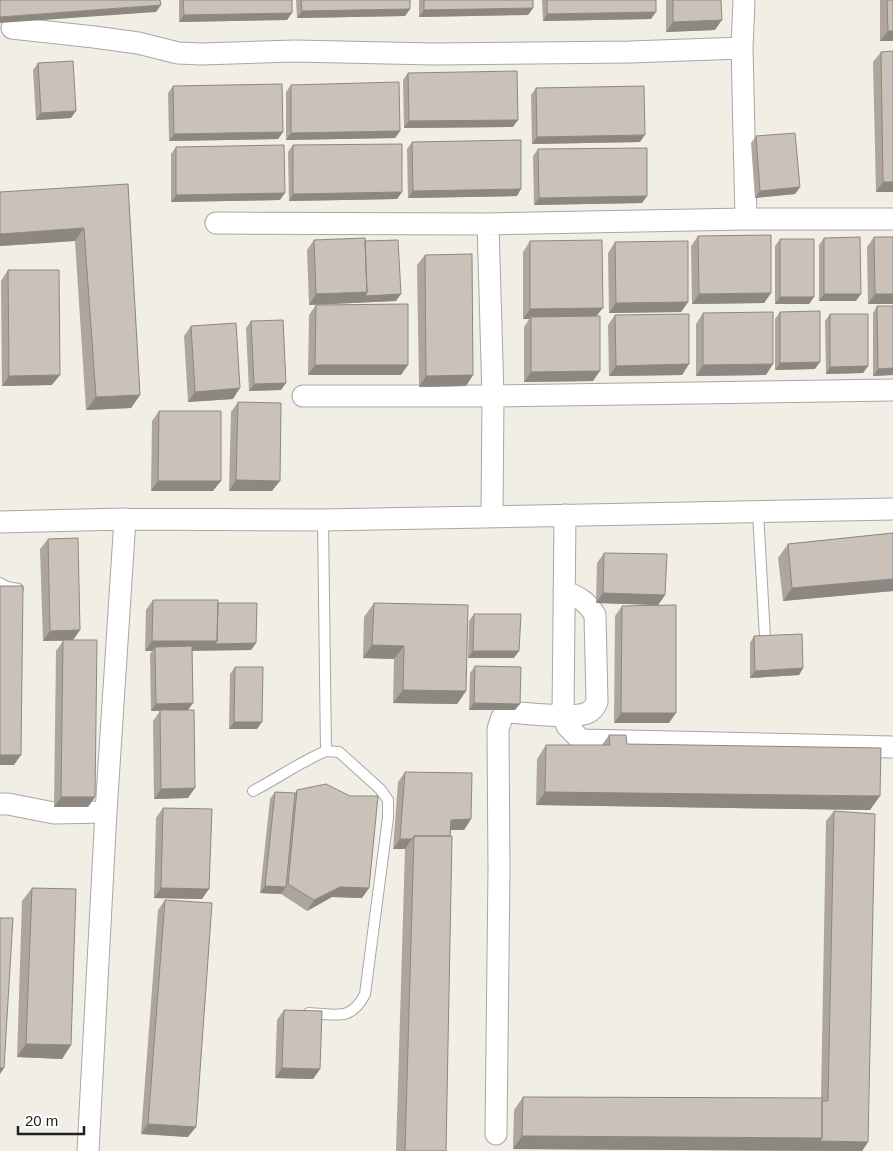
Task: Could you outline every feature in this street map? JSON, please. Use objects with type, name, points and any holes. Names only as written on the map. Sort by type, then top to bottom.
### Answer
[{"type":"street","points":[[744,0],[742,48],[746,219]]},
{"type":"street","points":[[12,28],[94,37],[178,53],[202,54],[295,51],[433,54],[630,52],[742,48]]},
{"type":"street","points":[[216,223],[488,224],[893,218]]},
{"type":"street","points":[[488,224],[493,396],[492,516]]},
{"type":"street","points":[[303,396],[493,396],[893,390]]},
{"type":"street","points":[[0,522],[125,519],[323,520],[893,509]]},
{"type":"street","points":[[566,515],[564,715],[568,726],[580,740],[893,747]]},
{"type":"street","points":[[88,1151],[106,812],[125,519]]},
{"type":"street","points":[[496,1134],[499,870],[498,729],[502,717],[508,712],[564,715],[586,714],[594,708],[597,702],[594,615],[590,605],[583,599],[564,591]]},
{"type":"street","points":[[0,804],[54,813],[106,812]]},
{"type":"lane","points":[[758,512],[765,638]]},
{"type":"lane","points":[[323,520],[326,751]]},
{"type":"lane","points":[[0,583],[7,587],[20,589]]},
{"type":"lane","points":[[253,791],[306,759],[326,751],[339,752],[380,789],[388,800],[388,818],[366,994],[359,1007],[348,1015],[300,1013]]},
{"type":"building","points":[[0,0],[160,0],[161,5],[0,17]]},
{"type":"building","points":[[183,0],[292,0],[292,13],[184,15]]},
{"type":"building","points":[[301,0],[410,0],[410,9],[302,11]]},
{"type":"building","points":[[424,0],[533,0],[533,8],[424,10]]},
{"type":"building","points":[[547,0],[656,0],[656,12],[547,14]]},
{"type":"building","points":[[673,0],[721,0],[722,20],[673,22]]},
{"type":"building","points":[[887,0],[893,0],[893,31],[888,31]]},
{"type":"building","points":[[893,51],[893,182],[883,182],[881,52]]},
{"type":"building","points":[[73,61],[76,111],[41,113],[38,63]]},
{"type":"building","points":[[517,71],[518,120],[409,121],[408,73]]},
{"type":"building","points":[[399,82],[400,131],[291,133],[291,85]]},
{"type":"building","points":[[282,84],[283,132],[174,134],[173,86]]},
{"type":"building","points":[[644,86],[645,135],[537,137],[536,88]]},
{"type":"building","points":[[795,133],[800,187],[760,191],[756,136]]},
{"type":"building","points":[[521,140],[521,189],[413,191],[412,142]]},
{"type":"building","points":[[402,144],[402,192],[293,194],[293,145]]},
{"type":"building","points":[[284,145],[285,193],[176,195],[176,147]]},
{"type":"building","points":[[647,148],[647,196],[539,198],[538,149]]},
{"type":"building","points":[[128,184],[140,395],[96,397],[84,228],[0,234],[0,192]]},
{"type":"building","points":[[771,235],[771,293],[699,294],[698,236]]},
{"type":"building","points":[[860,237],[861,294],[824,294],[824,238]]},
{"type":"building","points":[[874,237],[893,237],[893,294],[875,294]]},
{"type":"building","points":[[365,238],[367,292],[316,294],[314,240]]},
{"type":"building","points":[[780,239],[814,239],[814,297],[780,297]]},
{"type":"building","points":[[398,240],[401,294],[365,296],[367,292],[365,241]]},
{"type":"building","points":[[602,240],[603,308],[530,309],[530,241]]},
{"type":"building","points":[[688,241],[688,302],[616,303],[615,242]]},
{"type":"building","points":[[472,254],[473,375],[426,376],[425,255]]},
{"type":"building","points":[[8,270],[59,270],[60,375],[9,376]]},
{"type":"building","points":[[408,304],[408,365],[315,365],[316,305]]},
{"type":"building","points":[[877,306],[893,306],[893,368],[878,369]]},
{"type":"building","points":[[820,311],[820,362],[780,363],[780,312]]},
{"type":"building","points":[[773,312],[773,364],[703,365],[703,313]]},
{"type":"building","points":[[689,314],[689,364],[616,366],[615,315]]},
{"type":"building","points":[[830,314],[868,314],[868,366],[830,367]]},
{"type":"building","points":[[600,316],[600,371],[531,372],[531,317]]},
{"type":"building","points":[[283,320],[286,383],[254,384],[251,321]]},
{"type":"building","points":[[236,323],[240,388],[195,392],[191,326]]},
{"type":"building","points":[[238,402],[281,403],[280,481],[236,480]]},
{"type":"building","points":[[159,411],[221,411],[221,481],[158,481]]},
{"type":"building","points":[[893,533],[893,579],[792,588],[788,544]]},
{"type":"building","points":[[78,538],[80,630],[50,631],[48,539]]},
{"type":"building","points":[[604,553],[667,554],[665,595],[603,593]]},
{"type":"building","points":[[0,586],[23,586],[21,755],[0,755]]},
{"type":"building","points":[[153,600],[218,600],[217,641],[152,641]]},
{"type":"building","points":[[218,603],[257,603],[256,643],[215,644],[217,641]]},
{"type":"building","points":[[374,603],[468,605],[466,691],[403,690],[404,646],[372,645]]},
{"type":"building","points":[[676,605],[676,713],[621,713],[622,606]]},
{"type":"building","points":[[474,614],[521,614],[519,651],[473,651]]},
{"type":"building","points":[[802,634],[803,668],[755,671],[754,636]]},
{"type":"building","points":[[63,640],[97,640],[95,797],[61,797]]},
{"type":"building","points":[[192,646],[193,703],[156,704],[155,647]]},
{"type":"building","points":[[475,666],[521,667],[520,704],[474,703]]},
{"type":"building","points":[[235,667],[263,667],[262,722],[234,722]]},
{"type":"building","points":[[160,710],[194,710],[195,788],[161,789]]},
{"type":"building","points":[[609,735],[626,735],[627,744],[881,748],[880,796],[545,792],[546,745],[610,745]]},
{"type":"building","points":[[405,772],[472,773],[471,819],[451,820],[450,836],[414,836],[412,839],[400,839]]},
{"type":"building","points":[[326,784],[350,796],[378,796],[369,888],[340,887],[314,900],[288,884],[297,790]]},
{"type":"building","points":[[275,792],[295,793],[286,887],[265,886]]},
{"type":"building","points":[[163,808],[212,809],[209,889],[161,888]]},
{"type":"building","points":[[834,811],[875,814],[868,1142],[820,1141],[822,1138],[822,1101],[828,1101]]},
{"type":"building","points":[[414,836],[452,836],[446,1151],[405,1151]]},
{"type":"building","points":[[32,888],[76,889],[71,1045],[26,1044]]},
{"type":"building","points":[[165,900],[212,903],[196,1127],[148,1124]]},
{"type":"building","points":[[0,918],[13,918],[4,1068],[0,1068]]},
{"type":"building","points":[[284,1010],[322,1011],[320,1069],[282,1068]]},
{"type":"building","points":[[523,1097],[822,1098],[822,1138],[522,1136]]}]
